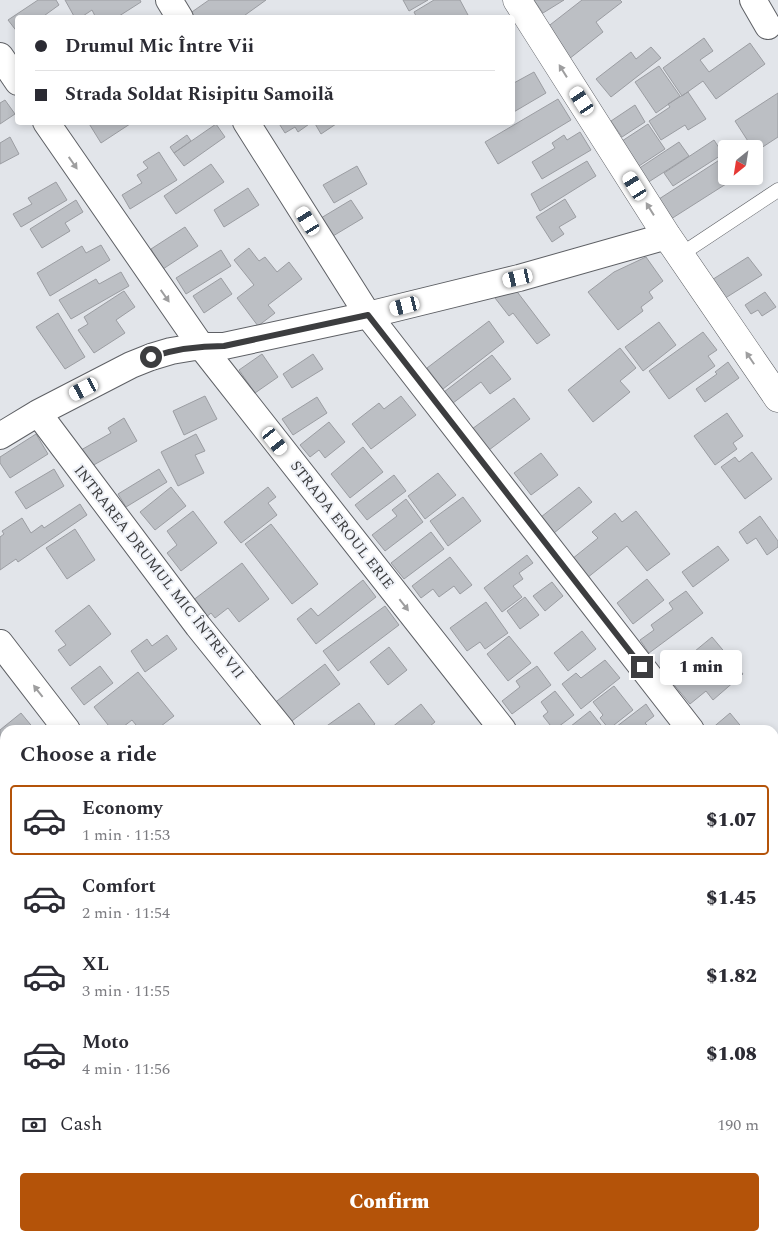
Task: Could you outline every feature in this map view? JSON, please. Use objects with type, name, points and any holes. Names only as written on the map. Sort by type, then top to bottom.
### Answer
[{"type":"street","points":[[169,0],[178,15]]},
{"type":"street","points":[[517,0],[674,246],[778,398]]},
{"type":"street","points":[[753,0],[768,26]]},
{"type":"street","points":[[0,56],[15,78]]},
{"type":"street","name":"STRADA EROUL ERIE","points":[[48,125],[201,346],[499,725]]},
{"type":"street","points":[[248,125],[368,315],[687,725]]},
{"type":"street","points":[[0,436],[38,413],[131,365],[171,350],[201,346],[224,346],[368,315],[518,278],[674,246]]},
{"type":"street","name":"INTRAREA DRUMUL MIC ÎNTRE VII","points":[[38,413],[198,626],[278,725]]},
{"type":"street","points":[[0,643],[63,725]]},
{"type":"lane","points":[[674,246],[778,190]]},
{"type":"building","points":[[38,0],[56,0],[59,5],[45,15],[16,15]]},
{"type":"building","points":[[65,0],[140,0],[141,2],[121,15],[94,15],[92,10],[84,15],[73,15]]},
{"type":"building","points":[[209,0],[266,0],[245,15],[189,14]]},
{"type":"building","points":[[403,0],[428,0],[409,11]]},
{"type":"building","points":[[434,0],[460,0],[468,15],[416,15],[414,12]]},
{"type":"building","points":[[534,0],[564,0],[543,13]]},
{"type":"building","points":[[582,0],[620,0],[622,2],[596,22],[603,32],[569,59],[546,28]]},
{"type":"building","points":[[15,15],[15,29],[8,20]]},
{"type":"building","points":[[704,38],[713,51],[700,60],[709,72],[750,43],[765,64],[716,99],[703,81],[682,96],[663,68]]},
{"type":"building","points":[[651,47],[661,58],[611,97],[596,79],[631,52],[636,59]]},
{"type":"building","points":[[659,66],[680,96],[656,113],[635,82]]},
{"type":"building","points":[[534,72],[546,93],[515,111],[515,82]]},
{"type":"building","points":[[688,92],[706,119],[688,130],[685,125],[661,140],[649,121],[670,107],[668,104]]},
{"type":"building","points":[[778,93],[778,137],[763,147],[763,140],[747,140],[735,121]]},
{"type":"building","points":[[558,99],[571,120],[498,164],[485,142]]},
{"type":"building","points":[[5,100],[15,114],[0,124],[0,103]]},
{"type":"building","points":[[635,105],[645,122],[622,137],[611,121]]},
{"type":"building","points":[[648,124],[665,149],[639,166],[622,141]]},
{"type":"building","points":[[90,125],[128,125],[101,143]]},
{"type":"building","points":[[215,125],[217,125],[225,137],[184,166],[174,153]]},
{"type":"building","points":[[280,125],[308,125],[298,132],[295,127],[285,133]]},
{"type":"building","points":[[316,125],[334,125],[321,134]]},
{"type":"building","points":[[580,132],[591,150],[542,179],[532,162],[555,148],[552,143],[564,135],[567,140]]},
{"type":"building","points":[[187,135],[191,141],[174,153],[170,147]]},
{"type":"building","points":[[10,137],[19,154],[0,164],[0,143]]},
{"type":"building","points":[[714,140],[718,146],[718,157],[673,186],[664,173]]},
{"type":"building","points":[[679,142],[689,156],[647,183],[638,169]]},
{"type":"building","points":[[159,152],[177,180],[130,209],[122,195],[142,183],[137,175],[148,168],[143,162]]},
{"type":"building","points":[[587,161],[596,176],[540,211],[531,194]]},
{"type":"building","points":[[718,161],[718,185],[724,185],[671,219],[659,199]]},
{"type":"building","points":[[211,164],[224,182],[176,214],[164,196]]},
{"type":"building","points":[[357,166],[367,184],[334,203],[323,185]]},
{"type":"building","points":[[56,182],[67,200],[21,227],[13,214],[32,204],[28,198]]},
{"type":"building","points":[[248,188],[259,205],[224,227],[214,210]]},
{"type":"building","points":[[565,199],[576,217],[559,227],[564,234],[552,242],[536,217]]},
{"type":"building","points":[[76,200],[83,212],[65,223],[70,231],[42,248],[30,229]]},
{"type":"building","points":[[351,200],[363,218],[328,239],[316,221]]},
{"type":"building","points":[[185,227],[198,246],[163,269],[151,249]]},
{"type":"building","points":[[101,245],[110,260],[50,296],[37,273],[82,246],[86,253]]},
{"type":"building","points":[[249,248],[259,261],[265,257],[277,272],[289,262],[302,279],[268,305],[275,313],[258,326],[237,298],[254,285],[234,260]]},
{"type":"building","points":[[221,250],[231,266],[186,294],[176,278]]},
{"type":"building","points":[[646,257],[663,281],[649,292],[653,298],[641,307],[643,311],[618,330],[588,292],[614,272]]},
{"type":"building","points":[[748,257],[762,275],[719,302],[707,283]]},
{"type":"building","points":[[121,272],[129,286],[71,319],[59,300],[96,279],[99,284]]},
{"type":"building","points":[[221,278],[232,294],[204,313],[193,296]]},
{"type":"building","points":[[512,285],[550,335],[537,344],[513,313],[509,316],[495,298]]},
{"type":"building","points":[[124,291],[135,307],[116,320],[125,333],[94,353],[78,330],[88,324],[84,317]]},
{"type":"building","points":[[765,292],[776,307],[762,316],[758,310],[751,314],[745,305]]},
{"type":"building","points":[[58,313],[85,357],[65,369],[36,327]]},
{"type":"building","points":[[489,321],[504,342],[443,389],[427,368]]},
{"type":"building","points":[[659,322],[676,345],[643,371],[625,347]]},
{"type":"building","points":[[703,332],[717,350],[708,356],[715,366],[669,399],[649,371]]},
{"type":"building","points":[[620,348],[636,368],[620,381],[630,392],[593,422],[568,390]]},
{"type":"building","points":[[262,354],[278,377],[255,393],[239,370]]},
{"type":"building","points":[[313,354],[323,369],[292,388],[283,374]]},
{"type":"building","points":[[492,355],[511,379],[490,394],[481,382],[453,403],[444,392]]},
{"type":"building","points":[[728,362],[739,378],[705,402],[696,389],[717,374],[715,372]]},
{"type":"building","points":[[205,396],[217,419],[184,435],[173,411]]},
{"type":"building","points":[[401,396],[416,415],[371,449],[352,424],[379,403],[384,409]]},
{"type":"building","points":[[317,397],[327,413],[293,435],[282,419]]},
{"type":"building","points":[[514,398],[530,419],[489,450],[472,429]]},
{"type":"building","points":[[727,413],[743,436],[733,443],[737,449],[715,465],[694,436]]},
{"type":"building","points":[[124,418],[137,441],[90,467],[81,450],[111,433],[108,428]]},
{"type":"building","points":[[329,422],[345,442],[325,458],[319,450],[310,457],[300,445]]},
{"type":"building","points":[[36,434],[48,454],[10,478],[0,463],[0,457]]},
{"type":"building","points":[[196,434],[205,451],[195,455],[204,473],[178,486],[161,452]]},
{"type":"building","points":[[363,447],[383,472],[350,498],[331,474]]},
{"type":"building","points":[[752,452],[772,479],[745,499],[721,467],[735,457],[739,462]]},
{"type":"building","points":[[541,453],[558,475],[531,495],[514,473]]},
{"type":"building","points":[[54,469],[64,486],[26,509],[15,492]]},
{"type":"building","points":[[159,469],[167,482],[126,507],[118,494]]},
{"type":"building","points":[[438,473],[456,495],[425,519],[408,496]]},
{"type":"building","points":[[394,475],[406,491],[367,520],[355,505]]},
{"type":"building","points":[[171,487],[186,506],[155,530],[140,512]]},
{"type":"building","points":[[268,487],[276,497],[268,503],[277,515],[241,543],[224,522]]},
{"type":"building","points":[[579,487],[592,502],[554,533],[541,517]]},
{"type":"building","points":[[463,497],[481,521],[448,546],[430,521]]},
{"type":"building","points":[[406,499],[423,522],[385,551],[372,535],[397,516],[392,510]]},
{"type":"building","points":[[80,504],[87,515],[18,562],[16,559],[0,570],[0,537],[4,534],[2,531],[22,518],[31,533],[42,525],[44,528]]},
{"type":"building","points":[[193,511],[217,543],[181,571],[167,553],[177,545],[167,531]]},
{"type":"building","points":[[636,511],[670,554],[647,571],[627,546],[587,578],[572,559],[598,538],[592,532],[615,513],[622,522]]},
{"type":"building","points":[[760,516],[778,541],[778,547],[767,555],[756,538],[747,544],[739,532]]},
{"type":"building","points":[[271,524],[318,584],[292,604],[245,544]]},
{"type":"building","points":[[75,529],[95,560],[67,579],[46,548]]},
{"type":"building","points":[[431,532],[444,549],[404,579],[391,563]]},
{"type":"building","points":[[718,546],[729,560],[693,587],[682,572]]},
{"type":"building","points":[[527,555],[533,563],[519,573],[523,579],[513,586],[522,597],[502,612],[484,588]]},
{"type":"building","points":[[450,557],[472,585],[460,594],[454,586],[439,597],[433,589],[421,598],[412,586]]},
{"type":"building","points":[[242,563],[269,599],[239,622],[228,608],[215,618],[211,613],[205,618],[192,601]]},
{"type":"building","points":[[647,579],[664,600],[633,624],[617,603]]},
{"type":"building","points":[[363,580],[376,597],[316,644],[297,619],[311,608],[318,616]]},
{"type":"building","points":[[552,582],[563,596],[545,611],[533,596]]},
{"type":"building","points":[[686,591],[703,613],[649,653],[640,640],[654,630],[651,625],[673,609],[669,603]]},
{"type":"building","points":[[525,597],[539,615],[520,629],[507,611]]},
{"type":"building","points":[[486,602],[508,633],[485,649],[480,642],[467,651],[450,628]]},
{"type":"building","points":[[89,605],[111,634],[70,666],[58,650],[66,645],[55,631]]},
{"type":"building","points":[[385,606],[399,625],[338,671],[323,651]]},
{"type":"building","points":[[582,631],[596,649],[568,671],[554,653]]},
{"type":"building","points":[[167,635],[177,649],[145,672],[131,651],[147,639],[152,646]]},
{"type":"building","points":[[509,636],[531,663],[508,681],[487,654]]},
{"type":"building","points":[[712,637],[743,674],[713,700],[706,691],[690,704],[666,675]]},
{"type":"building","points":[[389,647],[407,670],[388,685],[370,662]]},
{"type":"building","points":[[605,660],[620,678],[581,709],[562,684],[576,673],[581,678]]},
{"type":"building","points":[[325,664],[340,684],[288,724],[273,704]]},
{"type":"building","points":[[100,666],[113,683],[84,705],[71,688]]},
{"type":"building","points":[[537,666],[551,685],[512,714],[502,701],[520,687],[516,681]]},
{"type":"building","points":[[138,672],[174,716],[162,725],[136,725],[132,720],[126,725],[108,725],[94,707]]},
{"type":"building","points":[[614,686],[633,710],[614,725],[606,725],[600,718],[603,715],[593,702]]},
{"type":"building","points":[[555,691],[574,715],[561,725],[550,725],[543,716],[548,712],[541,702]]},
{"type":"building","points":[[359,703],[375,724],[374,725],[328,725]]},
{"type":"building","points":[[421,704],[435,722],[431,725],[395,725]]},
{"type":"building","points":[[646,704],[654,716],[645,723],[647,725],[619,725]]},
{"type":"building","points":[[590,711],[601,725],[572,725]]},
{"type":"building","points":[[21,713],[31,725],[6,725]]},
{"type":"building","points":[[730,713],[740,725],[716,725]]},
{"type":"route","points":[[151,357],[171,350],[201,346],[224,346],[368,315],[642,667]]}]
